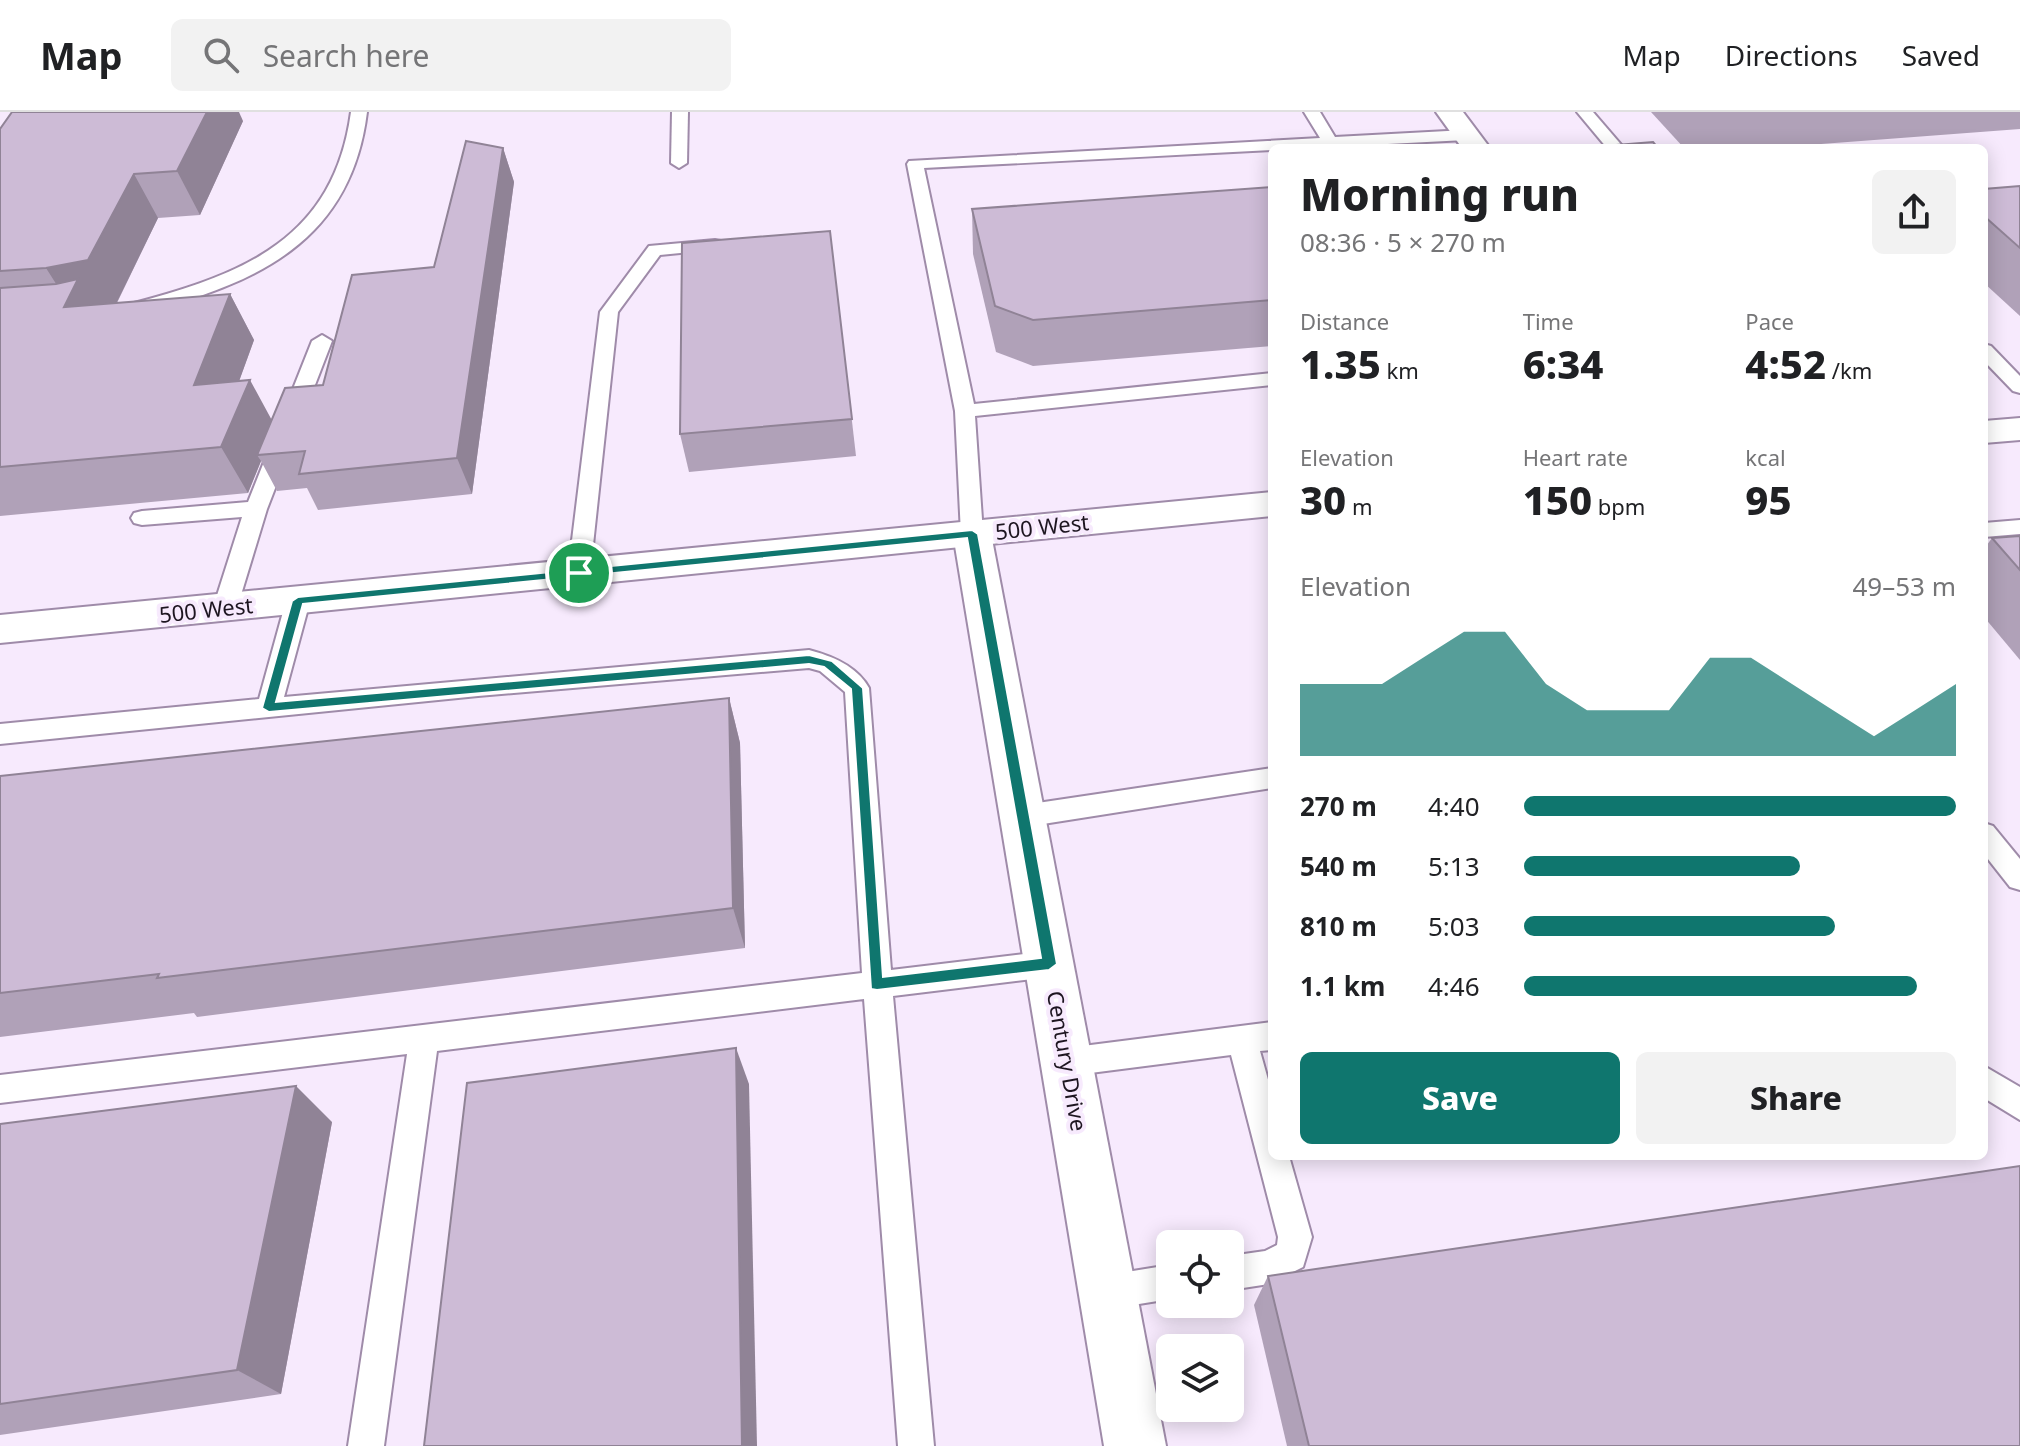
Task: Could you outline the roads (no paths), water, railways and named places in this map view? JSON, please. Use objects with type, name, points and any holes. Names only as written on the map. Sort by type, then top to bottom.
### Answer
[{"type":"main road","points":[[1449,112],[1471,141]]},
{"type":"main road","points":[[1988,432],[2020,429]]},
{"type":"main road","name":"500 West","points":[[0,629],[1268,504]]},
{"type":"main road","name":"Century Drive","points":[[972,534],[1135,1446]]},
{"type":"lane","points":[[128,310],[186,296],[276,257],[319,219],[352,154],[359,112]]},
{"type":"lane","points":[[679,163],[680,112]]},
{"type":"lane","points":[[1312,112],[1332,144]]},
{"type":"lane","points":[[1585,112],[1613,144]]},
{"type":"lane","points":[[1388,144],[1471,141]]},
{"type":"lane","points":[[972,534],[965,411],[915,164],[1268,149]]},
{"type":"lane","points":[[579,573],[609,312],[655,250],[734,244]]},
{"type":"lane","points":[[225,608],[256,509],[322,341]]},
{"type":"lane","points":[[1988,354],[2020,387]]},
{"type":"lane","points":[[965,411],[1268,379]]},
{"type":"lane","points":[[142,518],[256,509]]},
{"type":"lane","points":[[1988,530],[2020,527]]},
{"type":"lane","points":[[269,708],[298,601]]},
{"type":"lane","points":[[0,734],[809,659],[828,664],[857,688],[877,984],[916,1446]]},
{"type":"lane","points":[[1024,816],[1268,779]]},
{"type":"lane","points":[[1988,839],[2020,879]]},
{"type":"lane","points":[[0,1089],[1049,964]]},
{"type":"lane","points":[[366,1446],[424,1038]]},
{"type":"lane","points":[[1067,1062],[1257,1038],[1268,1118]]},
{"type":"lane","points":[[1988,1083],[2020,1105]]},
{"type":"lane","points":[[1244,1271],[1269,1267],[1291,1255],[1295,1237],[1275,1160]]},
{"type":"lane","points":[[1108,1292],[1156,1284]]}]
